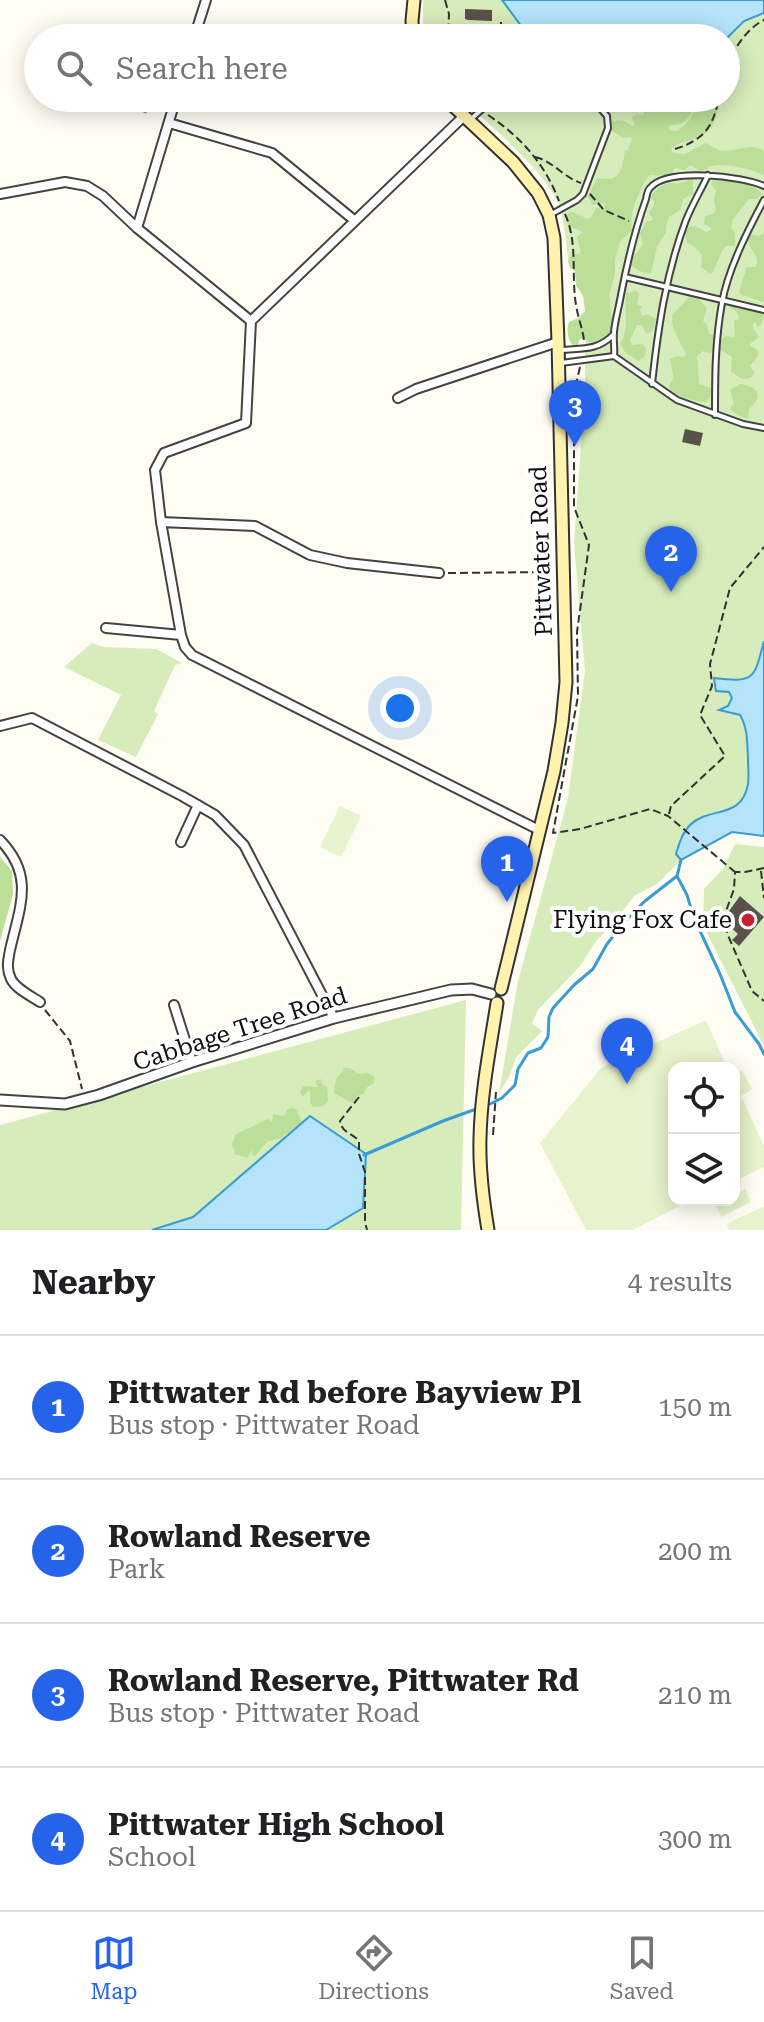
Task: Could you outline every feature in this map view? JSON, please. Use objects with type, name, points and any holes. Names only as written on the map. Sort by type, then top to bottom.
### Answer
[{"type":"main road","points":[[412,24],[414,0]]},
{"type":"main road","name":"Pittwater Road","points":[[460,112],[527,178],[549,215],[554,238],[564,572],[564,703],[554,771],[497,996],[483,1087],[480,1141],[488,1230]]},
{"type":"street","points":[[198,24],[206,0]]},
{"type":"street","points":[[137,228],[172,112]]},
{"type":"street","points":[[467,118],[354,220],[251,321],[246,423],[164,453],[155,470],[181,635],[192,655],[539,830]]},
{"type":"street","points":[[169,123],[272,153],[354,220]]},
{"type":"street","points":[[0,194],[65,182],[87,186],[103,196],[137,228],[251,321]]},
{"type":"street","points":[[398,398],[416,389],[558,346]]},
{"type":"street","points":[[161,522],[255,526],[310,555],[347,563],[439,573]]},
{"type":"street","points":[[106,628],[181,635]]},
{"type":"street","points":[[0,726],[32,718],[215,815],[244,845],[334,1018]]},
{"type":"street","points":[[181,842],[198,805]]},
{"type":"street","points":[[0,840],[12,852],[22,881],[6,967],[12,983],[40,1002]]},
{"type":"street","name":"Cabbage Tree Road","points":[[0,1100],[65,1104],[334,1018],[451,990],[472,989],[497,996]]},
{"type":"street","points":[[174,1005],[192,1062]]},
{"type":"lane","points":[[467,118],[477,112]]},
{"type":"lane","points":[[549,215],[577,200],[587,188],[608,128],[603,112]]},
{"type":"lane","points":[[614,356],[613,335],[625,277],[650,188],[662,181],[686,175],[733,178],[764,186]]},
{"type":"lane","points":[[652,384],[665,287],[686,219],[708,175]]},
{"type":"lane","points":[[715,415],[715,352],[723,300],[744,237],[764,200]]},
{"type":"lane","points":[[625,277],[764,310]]},
{"type":"lane","points":[[558,346],[597,347],[613,335]]},
{"type":"lane","points":[[558,364],[614,356],[677,400],[715,415],[764,428]]},
{"type":"path","points":[[445,0],[449,24]]},
{"type":"path","points":[[740,44],[750,30],[764,20]]},
{"type":"path","points":[[675,149],[701,138],[710,127],[715,112]]},
{"type":"path","points":[[535,157],[546,160],[569,179],[583,184],[604,210],[638,224]]},
{"type":"path","points":[[668,816],[671,806],[725,756],[700,715],[712,686],[710,664],[730,588],[764,547]]},
{"type":"path","points":[[439,573],[564,572]]},
{"type":"path","points":[[553,833],[580,829],[650,809],[668,816],[735,872],[762,869],[764,898]]},
{"type":"path","points":[[735,872],[734,889],[725,914],[727,933],[752,991],[764,1001]]},
{"type":"path","points":[[40,1002],[70,1041],[85,1099]]},
{"type":"path","points":[[493,1135],[496,1092]]},
{"type":"path","points":[[359,1097],[340,1124],[344,1131],[359,1141],[367,1230]]},
{"type":"green space","points":[[423,0],[764,0],[764,641],[758,665],[747,679],[714,679],[718,692],[732,694],[731,704],[722,711],[742,718],[748,757],[747,785],[736,806],[707,816],[676,854],[681,860],[657,884],[634,896],[596,941],[580,966],[538,1010],[532,1023],[542,1031],[516,1057],[499,1093],[518,981],[568,798],[585,671],[574,543],[585,389],[586,276],[589,263],[569,264],[562,218],[551,190],[514,148],[475,112],[740,112],[740,24],[423,24]]},
{"type":"green space","points":[[644,112],[691,112],[685,121],[668,128],[677,131],[693,112],[717,112],[708,131],[678,144],[671,150],[673,153],[685,154],[706,143],[722,151],[759,148],[764,151],[764,175],[736,166],[713,166],[701,171],[690,165],[685,170],[674,168],[672,176],[650,175],[636,201],[632,230],[620,242],[615,259],[615,274],[609,296],[612,322],[617,324],[615,337],[607,344],[595,344],[583,338],[578,346],[572,345],[568,334],[569,322],[585,311],[583,296],[576,285],[575,271],[568,261],[572,254],[581,252],[577,237],[583,232],[569,226],[566,219],[569,212],[588,219],[596,208],[605,209],[604,203],[592,205],[588,196],[597,178],[610,179],[618,175],[632,139],[623,138],[611,130],[610,123],[621,120],[632,126],[635,125],[632,117],[637,114],[643,116]]},
{"type":"green space","points":[[693,180],[693,194],[683,199],[680,210],[669,217],[651,273],[638,270],[631,265],[632,256],[643,244],[640,233],[647,221],[653,219],[649,213],[654,201],[650,198],[666,184]]},
{"type":"green space","points":[[712,181],[746,183],[762,194],[757,199],[749,199],[733,219],[731,228],[735,233],[735,246],[723,249],[710,274],[701,267],[702,255],[687,243],[685,233],[692,226],[706,232],[711,230],[704,224],[705,216],[716,210],[716,191]]},
{"type":"green space","points":[[764,233],[763,302],[739,292],[745,267],[756,267],[757,263],[748,237]]},
{"type":"green space","points":[[636,291],[642,316],[647,314],[656,319],[652,332],[646,333],[642,325],[637,325],[630,340],[632,345],[642,344],[646,348],[645,356],[639,361],[626,353],[620,344],[626,326],[626,293]]},
{"type":"green space","points":[[690,294],[694,294],[707,308],[703,321],[709,334],[717,340],[714,352],[703,351],[697,356],[699,384],[711,388],[706,402],[676,396],[669,385],[674,378],[670,359],[686,354],[672,319]]},
{"type":"green space","points":[[730,305],[746,309],[764,308],[761,324],[757,327],[756,322],[753,324],[759,337],[750,344],[758,354],[750,366],[755,373],[750,378],[742,379],[731,372],[732,357],[720,350],[724,337],[735,336],[734,320],[739,319]]},
{"type":"green space","points":[[740,384],[757,392],[748,418],[731,410],[734,404],[730,390]]},
{"type":"green space","points":[[92,643],[104,647],[156,649],[182,663],[175,665],[154,711],[158,714],[136,757],[98,740],[121,695],[64,667]]},
{"type":"green space","points":[[340,806],[361,816],[341,857],[320,847]]},
{"type":"green space","points":[[735,844],[764,847],[764,1046],[703,925],[704,889],[723,869]]},
{"type":"green space","points":[[0,857],[12,871],[13,894],[0,941]]},
{"type":"green space","points":[[466,1000],[461,1230],[0,1230],[0,1125]]},
{"type":"green space","points":[[706,1020],[724,1062],[668,1062],[668,1206],[680,1206],[633,1230],[586,1230],[540,1143],[601,1068]]},
{"type":"green space","points":[[343,1068],[374,1076],[374,1083],[354,1102],[334,1093],[336,1080]]},
{"type":"green space","points":[[740,1071],[752,1089],[741,1096],[764,1146],[764,1167],[740,1178],[740,1134]]},
{"type":"green space","points":[[321,1079],[327,1087],[328,1100],[324,1106],[315,1107],[311,1104],[310,1091],[303,1097],[300,1093],[303,1086],[318,1087],[315,1081]]},
{"type":"green space","points":[[291,1108],[296,1109],[302,1122],[281,1138],[267,1142],[255,1156],[252,1150],[247,1158],[235,1154],[232,1144],[236,1134],[268,1119],[272,1122],[273,1114],[284,1116]]},
{"type":"green space","points":[[745,1189],[751,1202],[721,1217],[716,1206],[740,1206],[740,1192]]},
{"type":"green space","points":[[764,1206],[764,1230],[729,1230],[727,1224]]},
{"type":"water","points":[[502,0],[764,0],[764,13],[740,25],[520,24]]},
{"type":"water","points":[[764,641],[764,836],[732,832],[681,860],[676,854],[690,825],[698,819],[732,808],[745,795],[748,775],[744,725],[740,715],[719,710],[728,706],[732,698],[729,692],[716,691],[714,678],[738,680],[751,676]]},
{"type":"water","points":[[310,1116],[366,1154],[363,1208],[326,1230],[152,1230],[193,1217]]},
{"type":"building","points":[[465,9],[492,10],[492,21],[465,19]]},
{"type":"building","points":[[685,429],[703,433],[700,446],[682,442]]},
{"type":"building","points":[[740,896],[764,917],[739,946],[732,940],[738,934],[727,924],[734,915],[729,911]]},
{"type":"waterway","points":[[486,1106],[502,1098],[515,1085],[518,1069],[528,1053],[541,1048],[548,1037],[549,1017],[553,1008],[593,969],[607,944],[627,919],[677,876],[681,860]]},
{"type":"waterway","points":[[677,876],[735,1012],[764,1054]]},
{"type":"waterway","points":[[364,1155],[479,1108]]},
{"type":"place","name":"Rowland Reserve, Pittwater Rd","points":[[575,446]]},
{"type":"place","name":"Rowland Reserve","points":[[671,592]]},
{"type":"place","name":"Pittwater Rd before Bayview Pl","points":[[507,902]]},
{"type":"place","name":"Flying Fox Cafe","points":[[748,920]]},
{"type":"place","name":"Pittwater High School","points":[[627,1084]]}]
